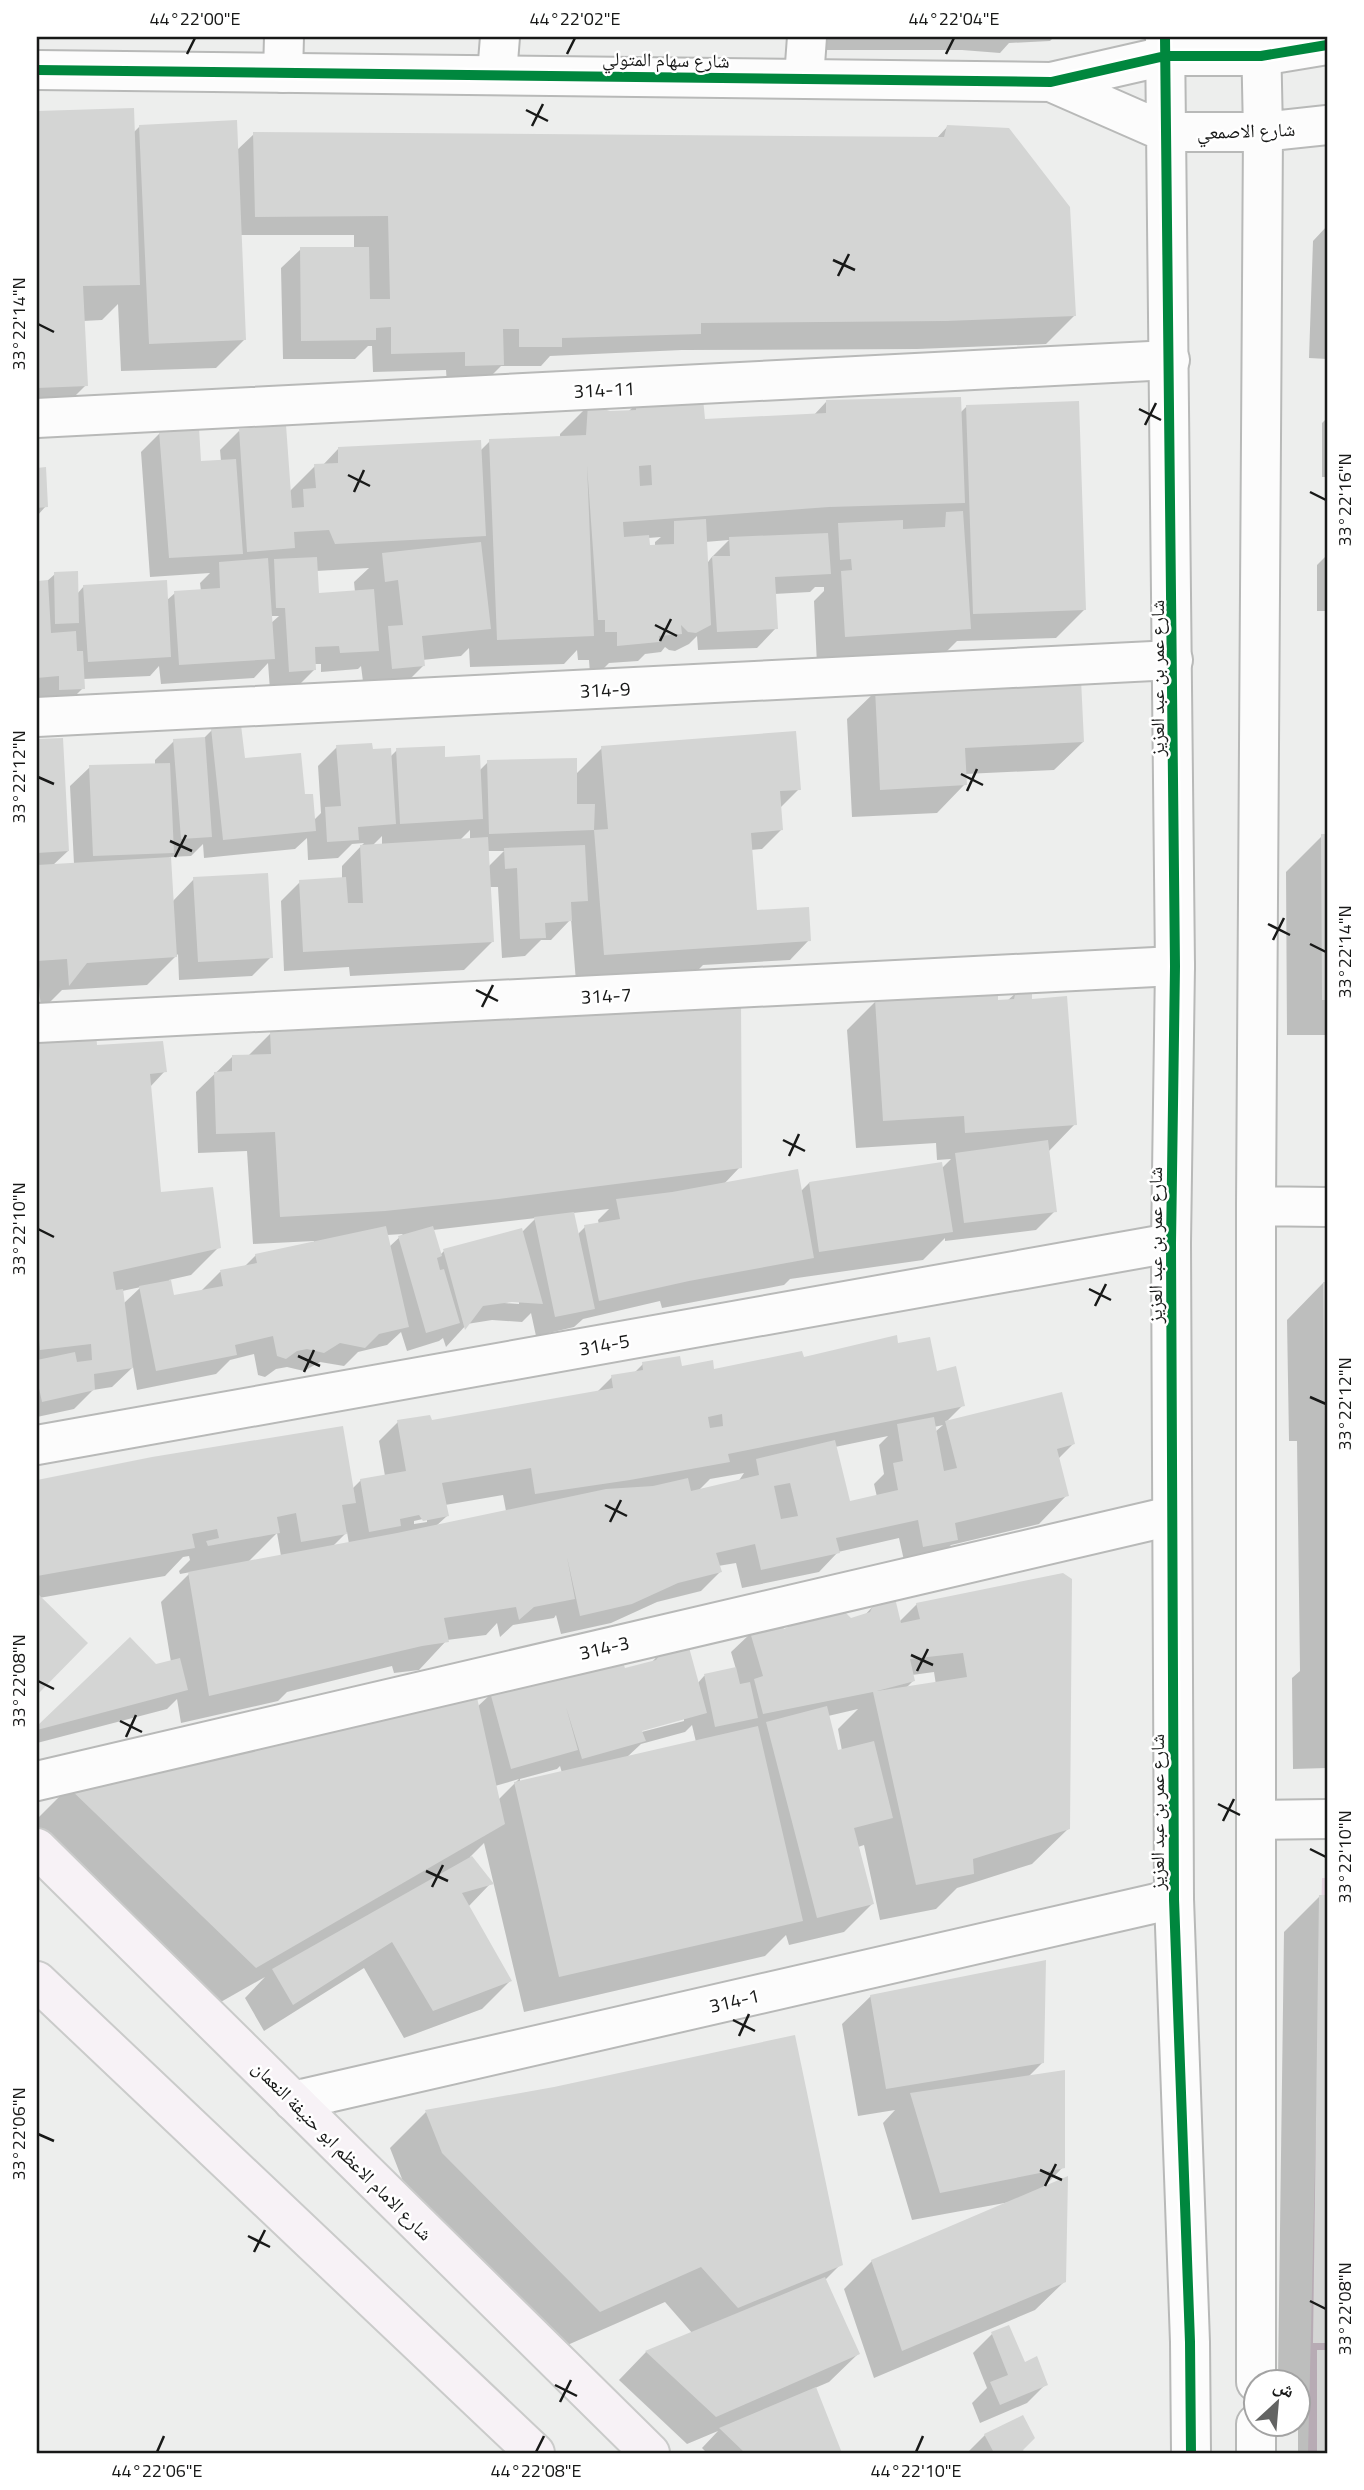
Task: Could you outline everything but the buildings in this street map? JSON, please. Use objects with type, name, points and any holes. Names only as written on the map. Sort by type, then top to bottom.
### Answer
[{"type":"main road","name":"شارع الامام الاعظم ابو حنيفة النعمان","points":[[37,1848],[650,2453]]},
{"type":"main road","points":[[37,1981],[535,2453]]},
{"type":"street","points":[[804,78],[807,37]]},
{"type":"street","points":[[1165,46],[1327,45]]},
{"type":"street","name":"شارع سهام المتولي","points":[[37,70],[284,55],[498,55],[804,78],[1051,82],[1165,46]]},
{"type":"street","name":"شارع عمر بن عبد العزيز","points":[[1165,46],[1175,966],[1171,1243],[1174,1899],[1190,2342],[1191,2453]]},
{"type":"street","points":[[1256,2368],[1256,1206],[1263,132],[1261,46]]},
{"type":"street","name":"شارع سهام المتولي","points":[[1051,82],[1166,132]]},
{"type":"street","name":"شارع الاصمعي","points":[[1166,132],[1263,132],[1327,125]]},
{"type":"street","name":"314-11","points":[[37,418],[1170,360]]},
{"type":"street","name":"314-9","points":[[37,718],[1173,660]]},
{"type":"street","name":"314-7","points":[[37,1023],[1175,966]]},
{"type":"street","points":[[1256,1206],[1327,1206]]},
{"type":"street","name":"314-5","points":[[37,1446],[1171,1243]]},
{"type":"street","name":"314-3","points":[[37,1781],[1171,1516]]},
{"type":"street","points":[[1257,1820],[1327,1819]]},
{"type":"street","name":"314-1","points":[[293,2101],[1174,1899]]},
{"type":"shaded area","points":[[1322,1878],[1327,1878],[1327,2453],[1308,2453],[1308,2438],[1312,2438],[1310,2368]]},
{"type":"cycle path","points":[[1165,37],[1175,966],[1171,1243],[1174,1899],[1190,2342],[1191,2453]]},
{"type":"cycle path","points":[[37,70],[1051,82],[1165,56],[1261,56],[1327,45]]}]
